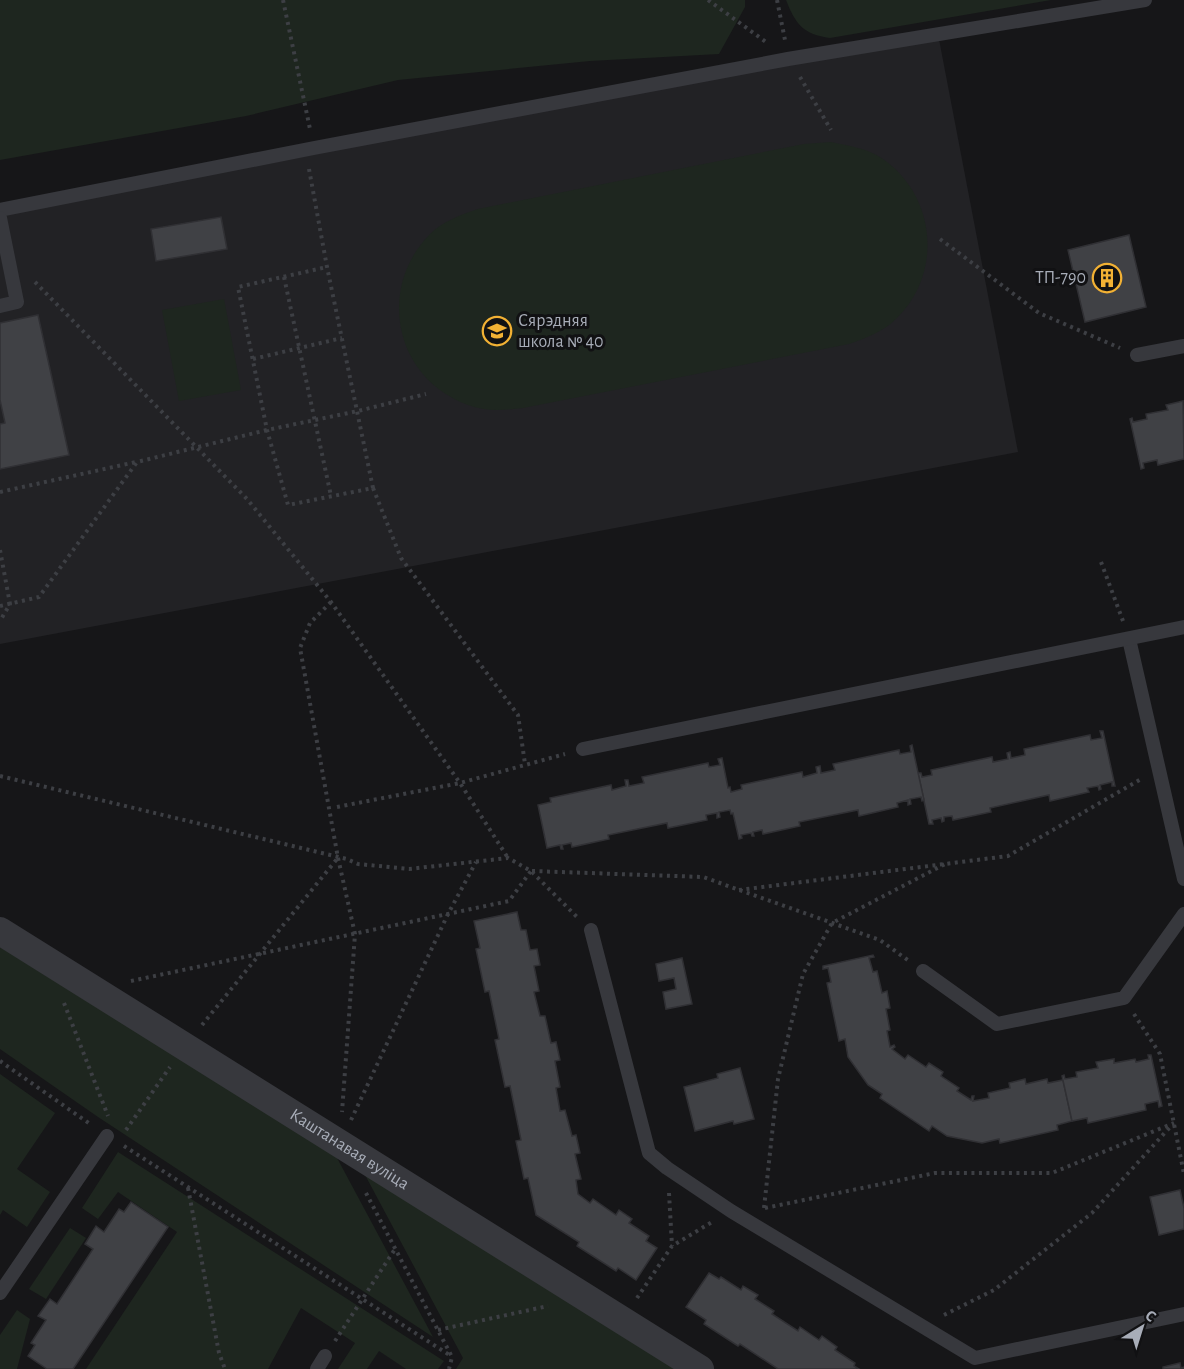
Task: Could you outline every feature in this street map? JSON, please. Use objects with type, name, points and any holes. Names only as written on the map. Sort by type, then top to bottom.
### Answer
[{"type":"street","name":"Каштанавая вуліца","points":[[0,931],[700,1369]]},
{"type":"lane","points":[[0,210],[310,148],[788,59],[1145,0]]},
{"type":"lane","points":[[0,218],[16,302],[0,306]]},
{"type":"lane","points":[[1137,355],[1184,346]]},
{"type":"lane","points":[[583,749],[1184,627]]},
{"type":"lane","points":[[1130,639],[1184,879]]},
{"type":"lane","points":[[923,971],[997,1024],[1124,998],[1184,914]]},
{"type":"lane","points":[[591,930],[649,1153],[731,1212],[975,1358],[1184,1314]]},
{"type":"lane","points":[[0,1293],[112,1139]]},
{"type":"lane","points":[[317,1369],[325,1356]]},
{"type":"path","points":[[284,0],[310,148],[327,267],[374,488],[401,558],[518,715],[525,764]]},
{"type":"path","points":[[708,0],[788,59]]},
{"type":"path","points":[[777,0],[788,59],[831,130]]},
{"type":"path","points":[[940,238],[1039,313],[1137,355]]},
{"type":"path","points":[[8,263],[41,287],[247,499],[331,602],[460,783],[508,858],[531,871],[591,930]]},
{"type":"path","points":[[327,267],[238,287],[267,430],[288,505],[374,488]]},
{"type":"path","points":[[284,276],[331,496]]},
{"type":"path","points":[[253,359],[342,338]]},
{"type":"path","points":[[0,492],[426,394]]},
{"type":"path","points":[[0,606],[39,597],[137,462]]},
{"type":"path","points":[[0,550],[10,604],[0,621]]},
{"type":"path","points":[[1101,562],[1130,639]]},
{"type":"path","points":[[331,602],[310,623],[300,648],[338,858],[355,934],[340,1143]]},
{"type":"path","points":[[337,807],[460,783],[583,749]]},
{"type":"path","points":[[739,890],[1008,856],[1159,769]]},
{"type":"path","points":[[0,776],[358,864],[409,869],[508,858]]},
{"type":"path","points":[[112,1139],[338,858]]},
{"type":"path","points":[[340,1143],[448,914],[476,862]]},
{"type":"path","points":[[765,1208],[778,1079],[803,974],[832,923],[945,864]]},
{"type":"path","points":[[531,871],[703,877],[880,940],[923,971]]},
{"type":"path","points":[[92,989],[509,901],[531,871]]},
{"type":"path","points":[[47,960],[112,1139]]},
{"type":"path","points":[[1124,998],[1160,1054],[1184,1174]]},
{"type":"path","points":[[0,1061],[112,1139],[452,1357]]},
{"type":"path","points":[[753,1209],[935,1173],[1052,1173],[1174,1123]]},
{"type":"path","points":[[921,1327],[994,1290],[1092,1213],[1174,1123]]},
{"type":"path","points":[[667,1168],[672,1246]]},
{"type":"path","points":[[362,1185],[452,1357],[449,1369]]},
{"type":"path","points":[[188,1188],[219,1353],[225,1369]]},
{"type":"path","points":[[622,1322],[672,1246],[731,1212]]},
{"type":"path","points":[[325,1356],[395,1248]]},
{"type":"path","points":[[438,1330],[584,1298]]},
{"type":"shaded area","points":[[0,0],[745,0],[745,7],[719,54],[590,61],[398,80],[246,116],[0,160]]},
{"type":"shaded area","points":[[786,0],[1051,0],[830,38],[813,34],[802,27],[793,16]]},
{"type":"shaded area","name":"Сярэдняя школа № 40","points":[[938,34],[1018,452],[0,644],[0,210]]},
{"type":"shaded area","points":[[831,142],[864,150],[883,159],[901,175],[914,193],[923,214],[927,236],[927,258],[922,279],[912,300],[897,318],[874,334],[849,344],[523,408],[502,410],[489,410],[468,405],[443,392],[424,375],[410,354],[401,330],[399,305],[403,280],[413,256],[430,234],[452,219],[478,209],[804,144]]},
{"type":"shaded area","points":[[224,299],[241,390],[179,401],[162,310]]},
{"type":"shaded area","points":[[0,947],[336,1156],[433,1337],[98,1117],[0,1049]]},
{"type":"shaded area","points":[[0,1074],[55,1113],[17,1169],[50,1192],[27,1227],[3,1210],[0,1215]]},
{"type":"shaded area","points":[[118,1152],[444,1361],[438,1369],[406,1369],[379,1351],[367,1369],[338,1369],[355,1343],[301,1308],[268,1369],[86,1369],[177,1232],[118,1192],[98,1219],[82,1208]]},
{"type":"shaded area","points":[[364,1173],[685,1369],[456,1369],[463,1358]]},
{"type":"shaded area","points":[[70,1228],[86,1238],[46,1299],[29,1289]]},
{"type":"shaded area","points":[[17,1310],[30,1319],[17,1369],[0,1369],[0,1335]]},
{"type":"building","points":[[221,217],[227,249],[156,261],[151,229]]},
{"type":"building","name":"ТП-790","points":[[1129,235],[1146,307],[1085,322],[1068,250]]},
{"type":"building","points":[[38,315],[69,455],[0,469],[0,424],[5,423],[0,400],[0,323]]},
{"type":"building","points":[[1183,401],[1184,459],[1158,465],[1157,460],[1143,463],[1144,468],[1141,469],[1130,419],[1132,418],[1133,422],[1147,419],[1146,414],[1168,410],[1166,405]]},
{"type":"building","points":[[1100,731],[1103,731],[1115,786],[1112,786],[1112,782],[1100,785],[1099,790],[1098,786],[1087,788],[1089,792],[1050,801],[1049,795],[990,808],[991,812],[953,820],[952,816],[944,817],[942,822],[941,818],[932,820],[933,824],[929,824],[918,773],[921,773],[922,777],[932,775],[931,770],[992,757],[993,762],[1008,759],[1007,753],[1010,752],[1011,758],[1025,755],[1024,749],[1090,735],[1091,740],[1102,738]]},
{"type":"building","points":[[912,745],[924,800],[922,801],[921,797],[910,799],[911,804],[908,805],[908,800],[897,803],[898,807],[859,816],[858,810],[799,822],[800,826],[763,834],[762,830],[753,832],[754,836],[751,833],[741,835],[742,838],[739,839],[733,813],[731,814],[730,810],[719,812],[720,817],[717,818],[717,813],[706,815],[707,820],[668,828],[667,823],[608,835],[609,839],[572,847],[571,843],[562,845],[563,849],[560,845],[547,848],[538,805],[551,802],[550,798],[611,785],[612,790],[626,786],[625,780],[628,780],[629,786],[644,783],[642,777],[708,763],[709,767],[720,765],[718,759],[722,758],[728,788],[730,787],[731,792],[742,789],[741,785],[802,772],[803,777],[817,773],[816,767],[820,766],[821,773],[835,770],[833,764],[899,750],[900,754],[911,752],[910,746]]},
{"type":"building","points":[[517,912],[521,930],[526,930],[530,950],[537,949],[540,965],[534,966],[539,991],[534,992],[540,1016],[545,1016],[551,1043],[556,1042],[560,1060],[555,1061],[560,1087],[556,1088],[560,1111],[565,1110],[572,1136],[576,1135],[580,1153],[575,1154],[581,1179],[576,1180],[578,1194],[590,1203],[593,1199],[616,1215],[619,1210],[632,1219],[629,1223],[649,1236],[646,1241],[657,1248],[636,1280],[618,1268],[616,1271],[577,1246],[579,1242],[536,1215],[528,1178],[524,1179],[516,1141],[521,1140],[510,1086],[505,1087],[495,1040],[499,1039],[489,991],[485,992],[476,949],[480,948],[474,921]]},
{"type":"building","points":[[873,955],[874,957],[869,958],[873,972],[877,971],[882,993],[887,991],[890,1008],[886,1009],[890,1030],[887,1031],[890,1047],[894,1045],[895,1047],[892,1049],[905,1059],[908,1055],[926,1067],[929,1063],[943,1072],[941,1076],[959,1088],[957,1091],[971,1100],[974,1096],[973,1101],[989,1098],[988,1093],[1010,1088],[1009,1083],[1025,1079],[1026,1084],[1047,1079],[1048,1083],[1063,1080],[1072,1121],[1057,1125],[1058,1130],[1000,1143],[999,1139],[982,1143],[947,1136],[932,1126],[929,1131],[880,1098],[882,1094],[868,1085],[848,1057],[845,1039],[839,1041],[827,983],[831,982],[828,968],[823,969],[823,966]]},
{"type":"building","points":[[682,958],[692,1004],[666,1009],[663,992],[676,989],[674,978],[659,981],[656,964]]},
{"type":"building","points":[[1148,1055],[1151,1055],[1162,1106],[1159,1107],[1158,1101],[1145,1104],[1146,1110],[1088,1123],[1087,1118],[1072,1121],[1062,1076],[1064,1075],[1065,1079],[1077,1077],[1076,1072],[1098,1068],[1096,1062],[1114,1059],[1114,1063],[1135,1059],[1136,1062],[1149,1059]]},
{"type":"building","points":[[740,1068],[754,1119],[734,1124],[733,1121],[695,1131],[684,1087],[718,1078],[717,1074]]},
{"type":"building","points":[[1180,1190],[1184,1208],[1184,1229],[1159,1235],[1150,1197]]},
{"type":"building","points":[[131,1202],[168,1227],[73,1369],[47,1369],[28,1356],[35,1345],[31,1343],[46,1320],[38,1316],[50,1299],[57,1304],[93,1249],[85,1244],[96,1226],[104,1232],[119,1209],[124,1212]]},
{"type":"building","points":[[709,1273],[719,1279],[721,1277],[741,1290],[743,1286],[758,1295],[755,1299],[774,1311],[772,1314],[798,1331],[800,1327],[819,1340],[822,1336],[837,1347],[835,1350],[855,1363],[854,1366],[859,1369],[778,1369],[740,1344],[738,1346],[704,1324],[706,1320],[686,1307]]},
{"type":"building","points":[[1180,1363],[1181,1368],[1184,1367],[1184,1369],[1163,1369],[1163,1367]]},
{"type":"place","name":"ТП-790","points":[[1107,278]]},
{"type":"place","name":"Сярэдняя школа № 40","points":[[497,331]]}]
